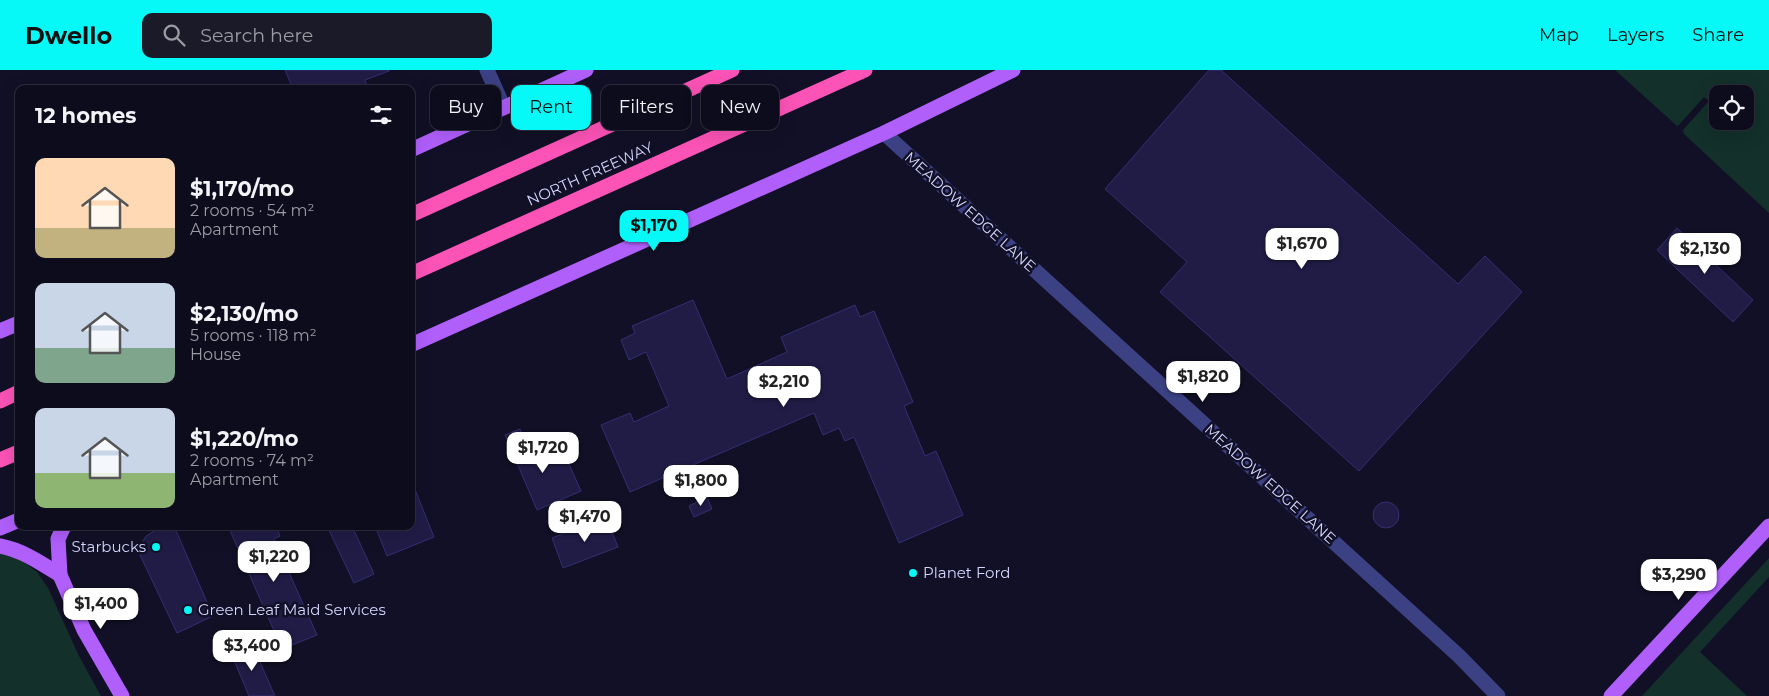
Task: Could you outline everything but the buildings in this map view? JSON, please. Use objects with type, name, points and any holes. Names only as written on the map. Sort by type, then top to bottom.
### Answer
[{"type":"highway","points":[[415,213],[732,70]]},
{"type":"highway","name":"NORTH FREEWAY","points":[[415,272],[865,70]]},
{"type":"highway","points":[[0,401],[15,394]]},
{"type":"highway","points":[[0,460],[15,454]]},
{"type":"main road","points":[[415,148],[586,70]]},
{"type":"main road","points":[[415,343],[884,134],[1013,70]]},
{"type":"main road","points":[[0,331],[15,325]]},
{"type":"main road","points":[[0,528],[15,522]]},
{"type":"main road","points":[[1611,696],[1769,526]]},
{"type":"main road","points":[[62,530],[58,539],[60,575],[84,630],[122,696]]},
{"type":"main road","points":[[0,546],[12,548],[60,575]]},
{"type":"street","points":[[487,70],[504,108]]},
{"type":"street","name":"MEADOW EDGE LANE","points":[[884,134],[1459,656],[1498,696]]},
{"type":"green space","points":[[1615,70],[1769,70],[1769,213],[1684,134],[1683,130],[1709,101],[1704,97],[1678,126]]},
{"type":"green space","points":[[0,553],[17,557],[37,572],[48,588],[79,656],[101,696],[0,696]]},
{"type":"green space","points":[[1769,558],[1769,577],[1700,652],[1747,696],[1642,696]]},
{"type":"place","name":"Starbucks","points":[[156,547]]},
{"type":"place","name":"Planet Ford","points":[[913,573]]},
{"type":"place","name":"Green Leaf Maid Services","points":[[188,610]]}]
